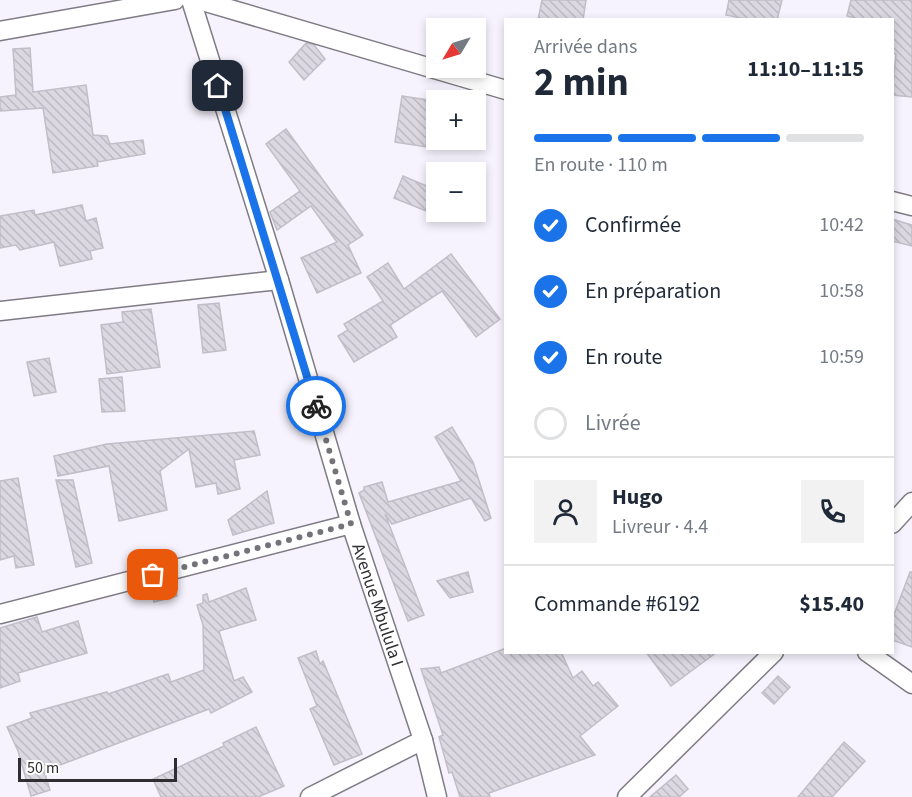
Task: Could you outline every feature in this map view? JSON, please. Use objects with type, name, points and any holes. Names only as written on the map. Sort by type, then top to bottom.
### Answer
[{"type":"street","points":[[0,32],[175,0]]},
{"type":"street","name":"Avenue Mbulula I","points":[[191,0],[279,280],[351,524],[423,740],[437,797]]},
{"type":"street","points":[[199,0],[504,89]]},
{"type":"street","points":[[894,202],[912,206]]},
{"type":"street","points":[[0,311],[279,280]]},
{"type":"street","points":[[894,522],[912,502]]},
{"type":"street","points":[[0,614],[351,524]]},
{"type":"street","points":[[627,797],[772,654]]},
{"type":"street","points":[[870,654],[912,684]]},
{"type":"street","points":[[310,797],[423,740]]},
{"type":"building","points":[[542,0],[586,0],[583,18],[538,18]]},
{"type":"building","points":[[729,0],[782,0],[778,18],[740,18],[726,15]]},
{"type":"building","points":[[851,0],[912,0],[912,97],[894,95],[896,54],[894,54],[894,18],[847,16]]},
{"type":"building","points":[[306,43],[314,45],[325,59],[304,80],[289,62]]},
{"type":"building","points":[[30,48],[33,92],[86,85],[93,135],[107,136],[110,144],[143,140],[145,154],[97,162],[98,166],[53,173],[43,108],[0,111],[0,97],[16,95],[13,49]]},
{"type":"building","points":[[402,96],[426,100],[426,147],[395,142]]},
{"type":"building","points":[[286,129],[363,235],[348,245],[361,273],[317,293],[301,258],[337,242],[311,206],[277,230],[270,212],[300,191],[266,144]]},
{"type":"building","points":[[403,176],[426,186],[426,211],[394,198]]},
{"type":"building","points":[[82,205],[86,221],[96,218],[103,248],[90,251],[92,259],[60,266],[54,242],[20,250],[16,245],[0,248],[0,216],[34,210],[35,215]]},
{"type":"building","points":[[894,220],[912,225],[912,246],[894,242]]},
{"type":"building","points":[[451,254],[500,319],[476,337],[442,291],[390,325],[397,337],[354,362],[338,336],[348,330],[344,324],[383,301],[367,277],[388,263],[404,289]]},
{"type":"building","points":[[219,303],[226,350],[203,353],[198,305]]},
{"type":"building","points":[[151,309],[160,367],[107,374],[101,325],[123,322],[122,312]]},
{"type":"building","points":[[49,358],[56,392],[34,396],[27,362]]},
{"type":"building","points":[[122,377],[125,411],[102,412],[99,379]]},
{"type":"building","points":[[452,427],[473,462],[491,518],[485,521],[471,498],[392,524],[385,514],[424,615],[408,621],[359,493],[364,490],[364,487],[382,482],[388,502],[461,481],[435,437]]},
{"type":"building","points":[[254,431],[260,455],[234,460],[240,489],[218,494],[216,483],[196,487],[189,449],[160,471],[167,510],[119,521],[109,466],[58,476],[54,456],[107,444]]},
{"type":"building","points":[[18,478],[34,565],[16,568],[14,556],[0,560],[0,481]]},
{"type":"building","points":[[56,480],[73,480],[92,563],[76,567]]},
{"type":"building","points":[[267,491],[274,523],[233,535],[228,520]]},
{"type":"building","points":[[468,572],[473,592],[450,598],[437,581]]},
{"type":"building","points":[[910,572],[912,572],[912,647],[894,641],[894,615]]},
{"type":"building","points":[[174,581],[177,596],[154,602],[151,587]]},
{"type":"building","points":[[246,588],[256,620],[219,631],[234,681],[243,677],[252,692],[211,713],[209,709],[44,771],[50,790],[31,796],[18,751],[7,727],[32,718],[30,713],[107,692],[108,694],[168,674],[171,682],[204,670],[203,625],[197,605],[203,603],[203,595],[207,594],[209,602]]},
{"type":"building","points":[[37,617],[42,632],[78,621],[87,653],[18,673],[20,681],[0,688],[0,628]]},
{"type":"building","points":[[504,649],[504,654],[562,654],[573,678],[582,671],[593,686],[598,682],[618,706],[580,736],[595,755],[489,793],[490,797],[460,797],[452,772],[449,773],[439,737],[443,735],[421,669],[439,667],[441,673]]},
{"type":"building","points":[[316,651],[320,664],[323,661],[362,754],[334,765],[310,709],[317,706],[298,658]]},
{"type":"building","points":[[647,654],[714,654],[671,686]]},
{"type":"building","points":[[778,676],[790,687],[774,704],[762,693]]},
{"type":"building","points":[[256,727],[284,786],[258,797],[161,797],[153,779],[224,746],[223,743]]},
{"type":"building","points":[[844,742],[865,761],[832,797],[798,797]]},
{"type":"building","points":[[676,775],[688,789],[679,797],[650,797]]},
{"type":"way so far","points":[[153,575],[351,524],[316,406]]},
{"type":"route","points":[[218,86],[316,406]]}]
